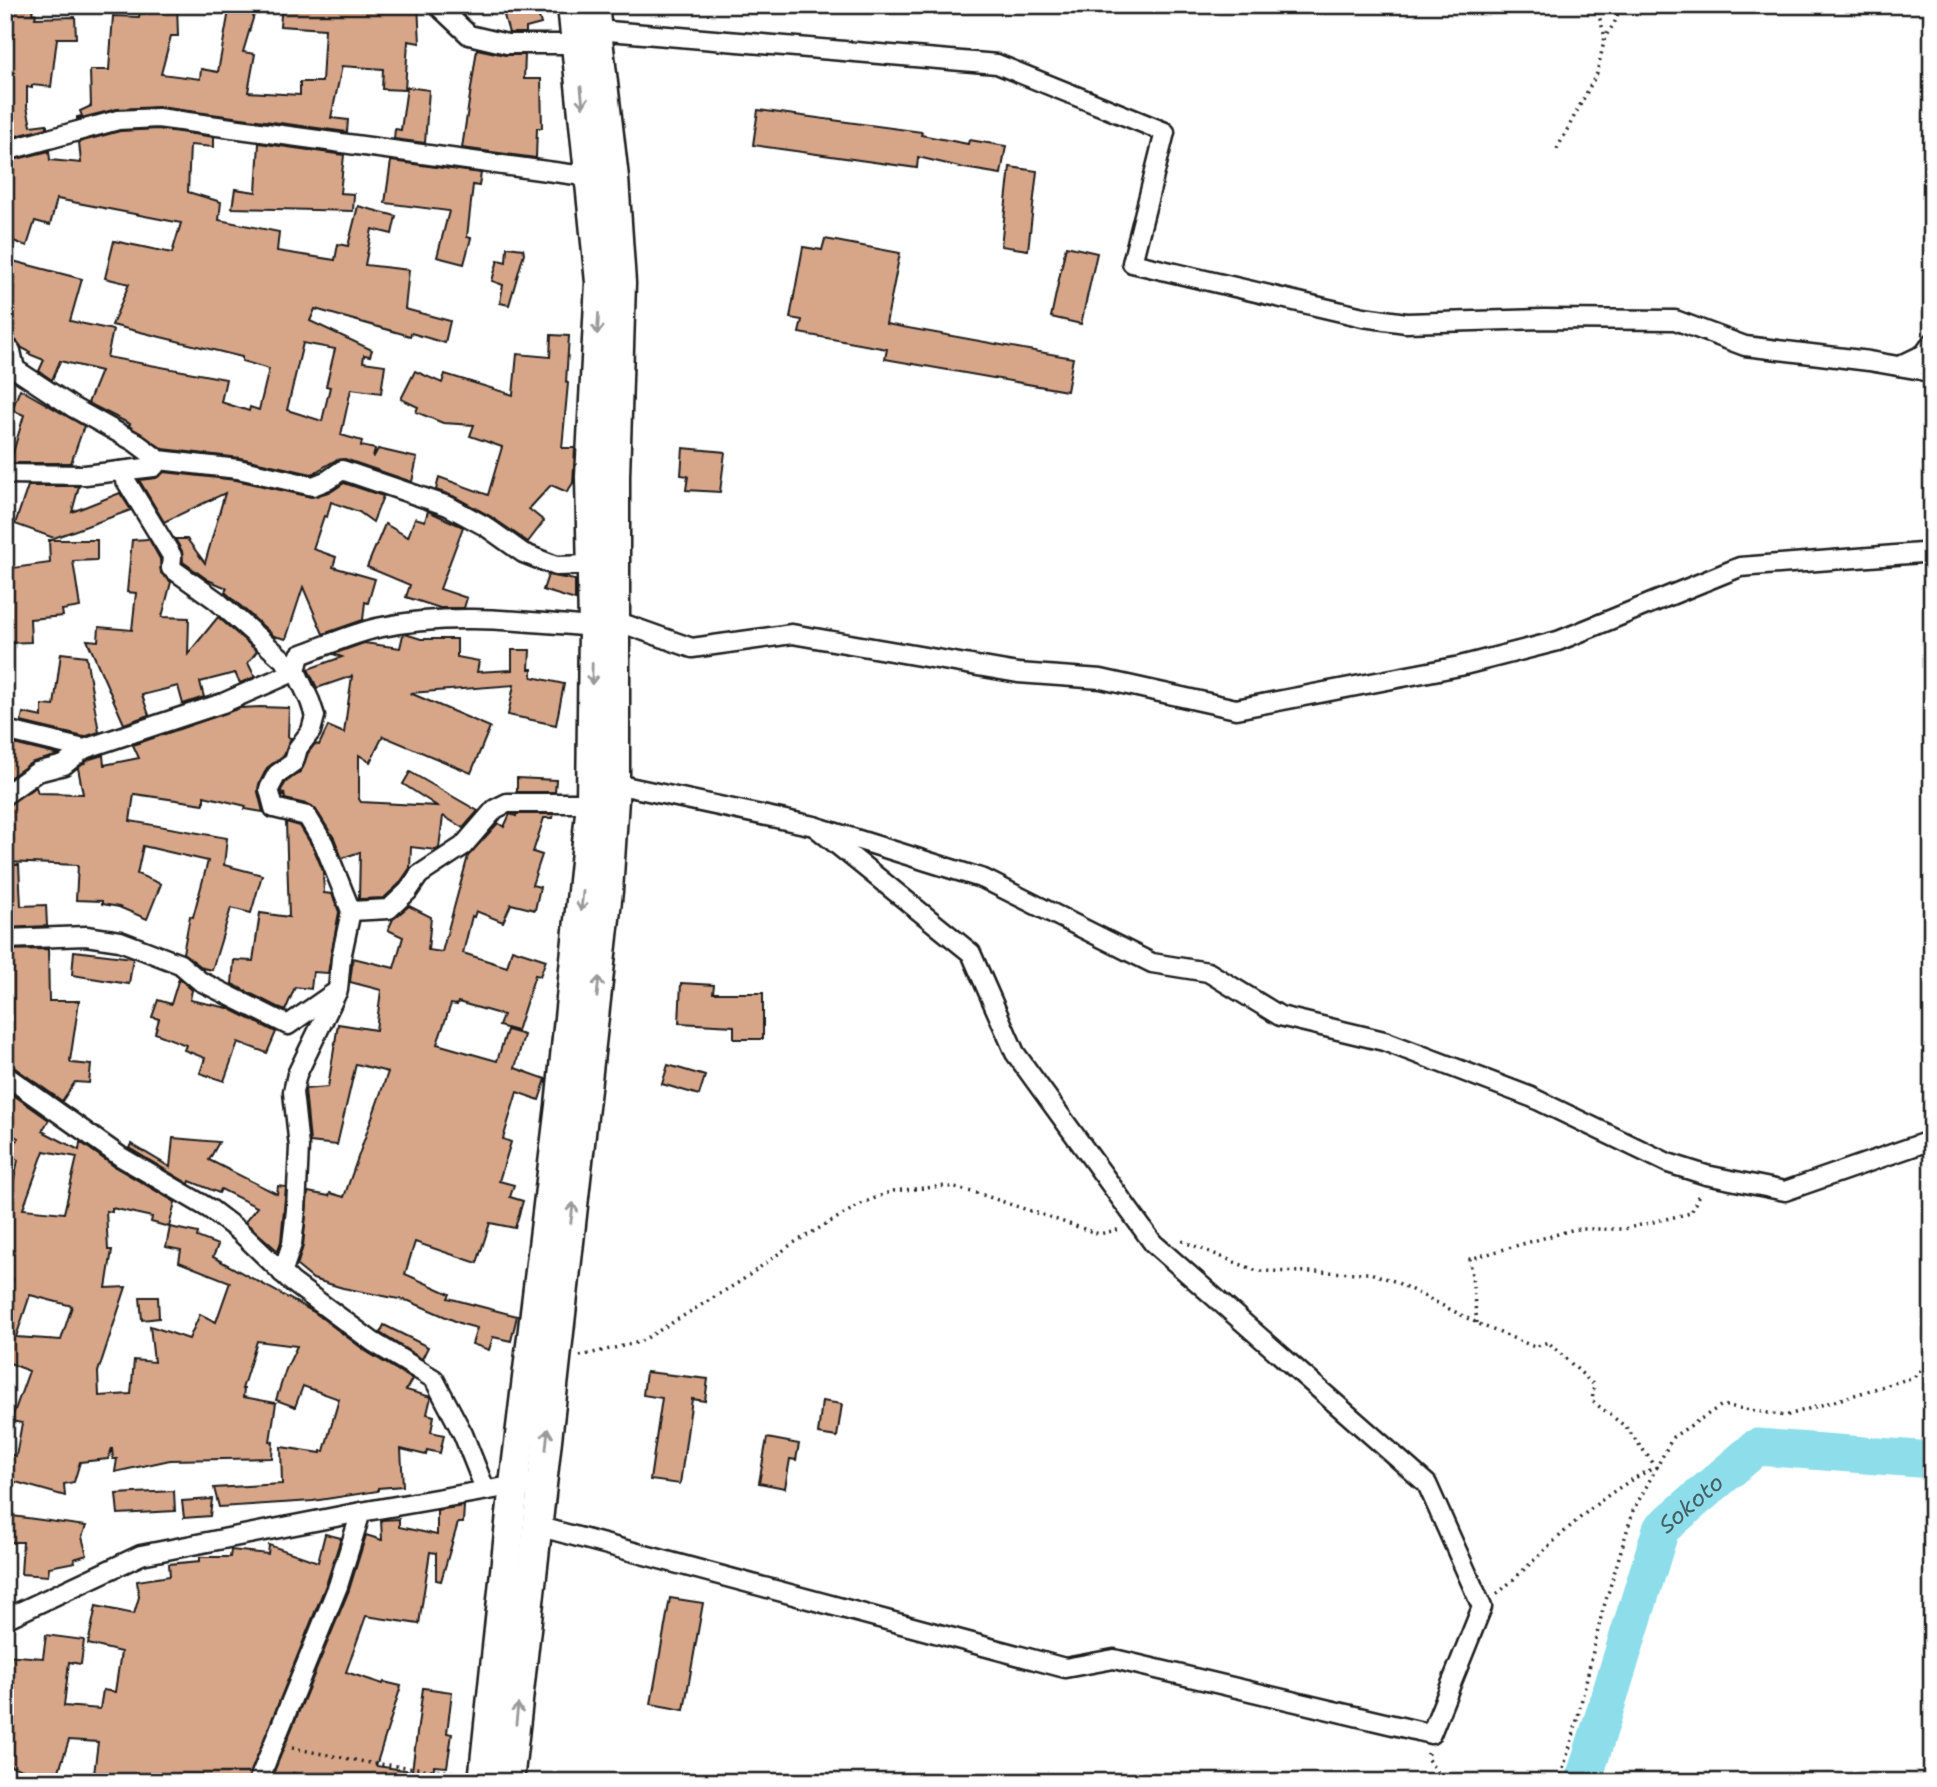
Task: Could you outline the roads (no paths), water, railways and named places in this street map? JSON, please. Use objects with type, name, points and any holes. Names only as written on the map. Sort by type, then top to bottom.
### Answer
[{"type":"main road","points":[[492,1780],[528,1483],[561,1092],[591,803],[615,476],[621,283],[614,178],[589,26],[572,5]]},
{"type":"main road","points":[[492,1780],[537,1526],[528,1483],[555,1362],[606,905],[615,784],[604,624],[592,565],[590,477],[600,282],[591,177],[589,26]]},
{"type":"street","points":[[437,5],[469,35],[506,44],[589,26],[997,64],[1165,132],[1132,263],[1254,289],[1319,308],[1395,321],[1675,320],[1745,346],[1899,366],[1932,374]]},
{"type":"street","points":[[5,151],[118,120],[158,118],[591,177]]},
{"type":"street","points":[[1899,366],[1924,354],[1932,343]]},
{"type":"street","points":[[5,348],[11,351],[15,369],[74,408],[135,442],[159,460],[274,475],[313,486],[342,470],[448,506],[485,526],[523,553],[556,566],[592,565]]},
{"type":"street","points":[[5,474],[85,475],[154,467],[159,460]]},
{"type":"street","points":[[120,471],[172,556],[170,568],[216,600],[296,671],[315,716],[311,731],[298,748],[294,762],[277,774],[269,789],[274,808],[307,816],[324,844],[351,911],[341,958],[338,990],[297,1074],[293,1092],[299,1147],[296,1210],[292,1244],[282,1273]]},
{"type":"street","points":[[296,671],[300,656],[374,628],[433,619],[479,617],[604,624],[692,648],[792,634],[1018,673],[1101,679],[1236,709],[1460,666],[1558,641],[1740,567],[1921,553],[1932,555]]},
{"type":"street","points":[[5,795],[37,772],[64,765],[84,749],[223,703],[296,671]]},
{"type":"street","points":[[5,730],[84,749]]},
{"type":"street","points":[[615,784],[814,826],[984,879],[1152,962],[1208,972],[1280,1016],[1396,1045],[1531,1097],[1668,1163],[1706,1175],[1785,1191],[1932,1140]]},
{"type":"street","points":[[351,911],[389,909],[408,891],[419,875],[463,846],[495,809],[507,803],[591,803]]},
{"type":"street","points":[[537,1526],[1065,1668],[1114,1659],[1431,1734],[1482,1607],[1427,1484],[1153,1243],[1015,1053],[971,953],[814,826]]},
{"type":"street","points":[[5,939],[86,936],[120,941],[180,964],[200,981],[288,1025],[338,990]]},
{"type":"street","points":[[5,1075],[121,1157],[210,1209],[282,1273],[373,1342],[433,1379],[463,1434],[485,1489]]},
{"type":"street","points":[[5,1619],[141,1555],[528,1483]]},
{"type":"street","points":[[258,1782],[338,1586],[361,1512]]},
{"type":"waterway","name":"Sokoto","points":[[1583,1782],[1661,1529],[1757,1447],[1932,1460]]}]
